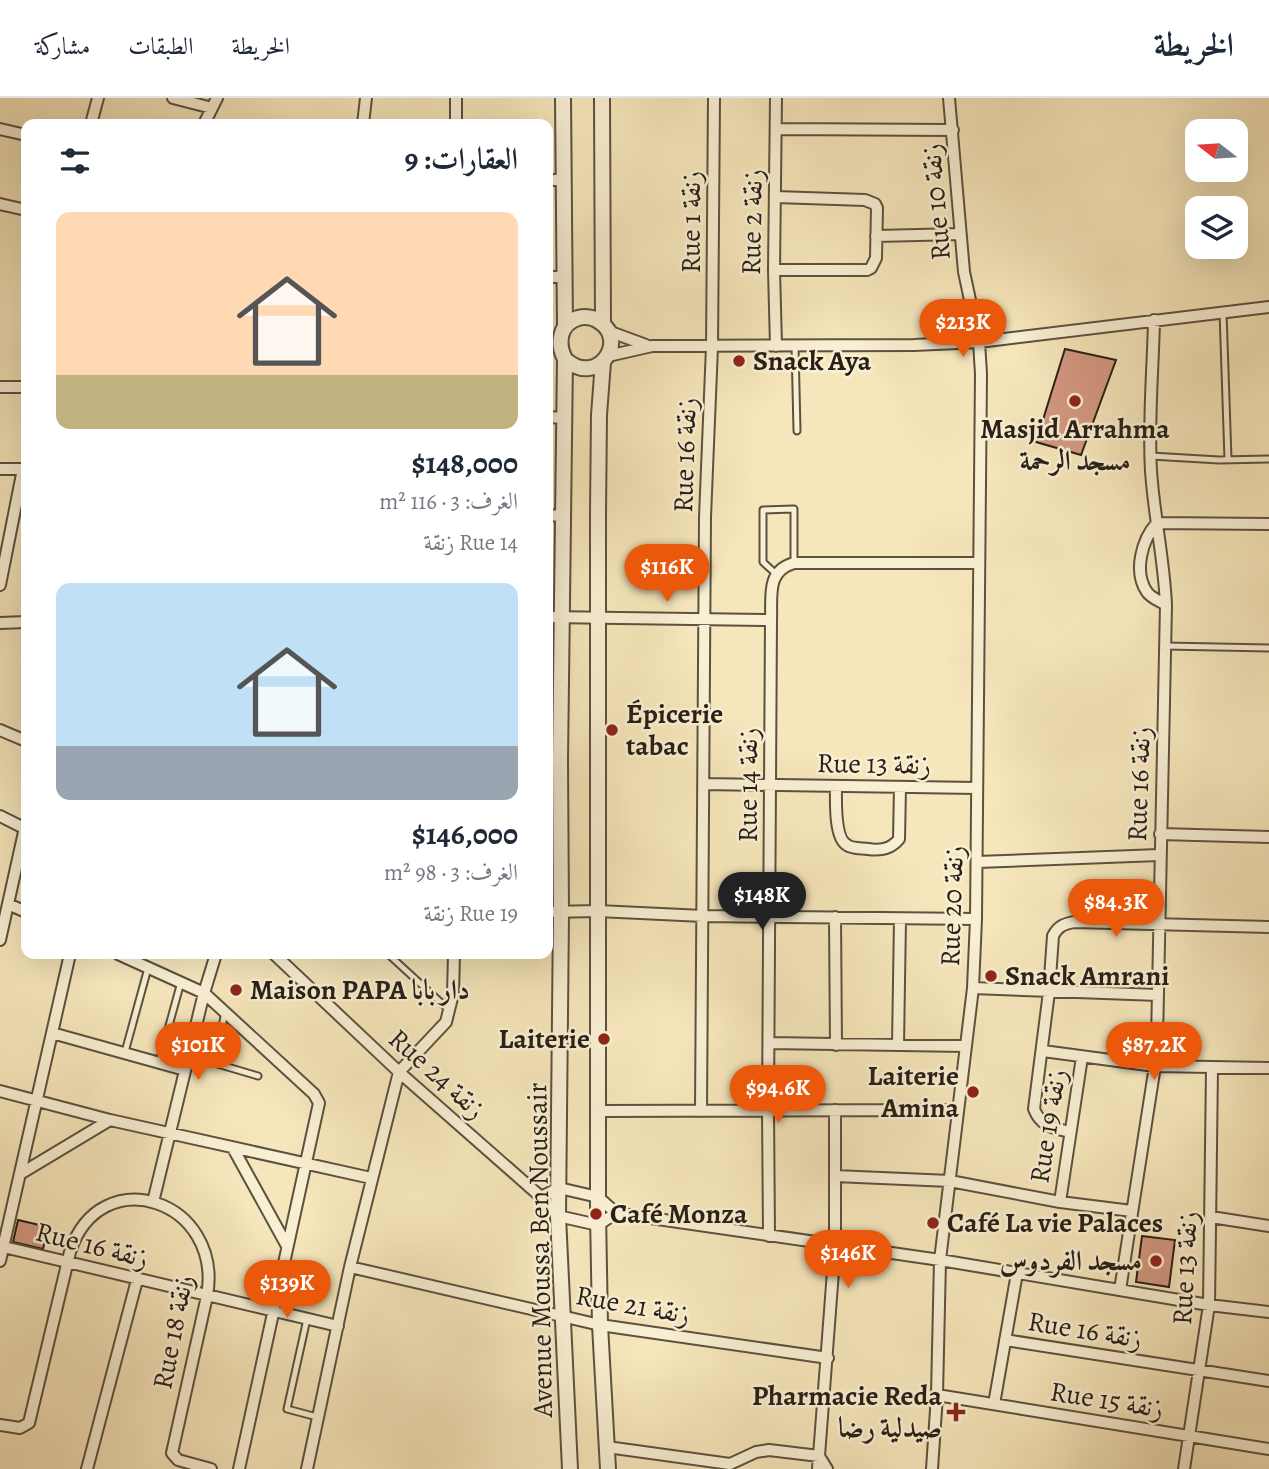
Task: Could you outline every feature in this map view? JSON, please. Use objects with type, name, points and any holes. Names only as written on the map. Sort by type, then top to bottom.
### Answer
[{"type":"street","points":[[92,119],[98,98]]},
{"type":"street","points":[[173,98],[214,103],[206,119]]},
{"type":"street","points":[[364,119],[366,98]]},
{"type":"street","points":[[456,98],[456,119]]},
{"type":"street","points":[[564,98],[565,327],[559,343],[565,359],[579,368],[587,369],[606,359],[652,346]]},
{"type":"street","points":[[602,98],[606,327],[611,339],[606,359]]},
{"type":"street","name":"Rue 1 زنقة","points":[[712,347],[714,98]]},
{"type":"street","name":"Rue 2 زنقة","points":[[776,98],[776,346]]},
{"type":"street","name":"Rue 10 زنقة","points":[[949,98],[967,293],[979,342]]},
{"type":"street","points":[[0,129],[21,134]]},
{"type":"street","points":[[776,129],[953,130]]},
{"type":"street","points":[[553,180],[565,180]]},
{"type":"street","points":[[774,270],[867,270],[875,264],[877,208],[870,201],[776,197]]},
{"type":"street","points":[[0,204],[21,208]]},
{"type":"street","points":[[876,236],[960,234]]},
{"type":"street","points":[[553,277],[566,277]]},
{"type":"street","points":[[565,327],[571,321],[587,317],[633,341],[652,346],[914,345],[979,342],[1269,307]]},
{"type":"street","name":"Rue 16 زنقة","points":[[1120,1290],[1155,1066],[1158,995],[1166,605],[1165,567],[1157,523],[1151,456],[1154,320]]},
{"type":"street","name":"Rue 20 زنقة","points":[[932,1469],[937,1395],[940,1260],[973,988],[976,919],[981,385],[979,342]]},
{"type":"street","name":"Rue 16 زنقة","points":[[701,1111],[705,517],[712,347]]},
{"type":"street","name":"Avenue Moussa Ben Noussair","points":[[565,359],[564,418],[555,516],[560,761],[555,913],[558,1216],[570,1469]]},
{"type":"street","name":"Avenue Moussa Ben Noussair","points":[[606,359],[598,415],[596,817],[598,1225],[608,1469]]},
{"type":"street","points":[[0,387],[21,387]]},
{"type":"street","points":[[553,418],[564,418]]},
{"type":"street","points":[[0,469],[21,469]]},
{"type":"street","points":[[0,585],[21,488]]},
{"type":"street","points":[[1166,605],[1146,591],[1143,578],[1142,550],[1150,531],[1157,523],[1269,524]]},
{"type":"street","points":[[775,573],[782,566],[794,563],[978,563]]},
{"type":"street","name":"Rue 14 زنقة","points":[[769,1236],[771,620],[775,573]]},
{"type":"street","points":[[555,617],[771,620]]},
{"type":"street","points":[[0,623],[21,622]]},
{"type":"street","points":[[0,730],[21,739]]},
{"type":"street","name":"Rue 13 زنقة","points":[[705,784],[977,788]]},
{"type":"street","points":[[836,786],[838,832],[842,842],[848,847],[874,850],[889,848],[899,839],[901,787]]},
{"type":"street","points":[[0,816],[21,825]]},
{"type":"street","points":[[1160,834],[1269,837]]},
{"type":"street","points":[[0,940],[21,848]]},
{"type":"street","points":[[978,862],[1159,855]]},
{"type":"street","points":[[8,904],[21,910]]},
{"type":"street","points":[[555,913],[598,911],[704,916],[976,919]]},
{"type":"street","points":[[835,917],[836,1045]]},
{"type":"street","points":[[898,1045],[900,919]]},
{"type":"street","name":"Rue 19 زنقة","points":[[1070,1132],[1046,1126],[1034,1110],[1043,1051],[1053,936],[1062,925],[1074,922],[1160,925]]},
{"type":"street","points":[[1160,925],[1269,927]]},
{"type":"street","points":[[0,1261],[69,959]]},
{"type":"street","points":[[129,959],[204,993],[317,1098],[318,1114],[239,1469]]},
{"type":"street","points":[[0,1425],[20,1428],[29,1423],[66,1263],[77,1234],[96,1213],[123,1201],[153,1202],[214,959]]},
{"type":"street","name":"Rue 24 زنقة","points":[[279,959],[399,1072],[541,1197],[558,1216]]},
{"type":"street","points":[[307,1469],[350,1267],[399,1072],[446,1022],[453,994],[454,959]]},
{"type":"street","points":[[973,988],[1158,995]]},
{"type":"street","points":[[52,1033],[185,1070]]},
{"type":"street","points":[[769,1043],[966,1046]]},
{"type":"street","points":[[1043,1051],[1155,1066],[1269,1069]]},
{"type":"street","name":"Rue 19 زنقة","points":[[1060,1202],[1082,1057]]},
{"type":"street","name":"Rue 13 زنقة","points":[[1184,1469],[1209,1305],[1212,1069]]},
{"type":"street","points":[[0,1091],[110,1120],[372,1178]]},
{"type":"street","points":[[818,1469],[835,1245],[835,1110]]},
{"type":"street","points":[[598,1111],[957,1110]]},
{"type":"street","points":[[20,1174],[110,1120]]},
{"type":"street","points":[[233,1148],[288,1246]]},
{"type":"street","points":[[835,1176],[950,1181],[1060,1202],[1132,1211]]},
{"type":"street","points":[[541,1197],[559,1188],[598,1197],[616,1213],[940,1260],[1209,1305],[1269,1311]]},
{"type":"street","name":"Rue 18 زنقة","points":[[153,1202],[179,1214],[199,1238],[209,1267],[206,1296],[172,1453],[177,1460],[211,1469]]},
{"type":"street","points":[[558,1216],[598,1225],[616,1213]]},
{"type":"street","points":[[1211,1217],[1269,1226]]},
{"type":"street","name":"Rue 16 زنقة","points":[[2,1247],[338,1326]]},
{"type":"street","name":"Rue 21 زنقة","points":[[350,1267],[600,1325],[828,1358]]},
{"type":"street","points":[[994,1404],[1017,1273]]},
{"type":"street","points":[[87,1469],[137,1280]]},
{"type":"street","name":"Rue 16 زنقة","points":[[1005,1340],[1269,1381]]},
{"type":"street","name":"Rue 15 زنقة","points":[[937,1395],[1269,1449]]},
{"type":"street","points":[[607,1447],[732,1467],[755,1452],[769,1450],[819,1456]]},
{"type":"street","points":[[819,1456],[827,1469]]},
{"type":"lane","points":[[1223,312],[1228,459]]},
{"type":"lane","points":[[795,346],[797,431]]},
{"type":"lane","points":[[1151,456],[1269,459]]},
{"type":"lane","points":[[775,573],[763,562],[763,510],[794,509],[794,563]]},
{"type":"lane","points":[[1165,646],[1269,648]]},
{"type":"lane","points":[[393,959],[450,1011]]},
{"type":"lane","points":[[125,1053],[148,968]]},
{"type":"lane","points":[[159,1062],[181,982]]},
{"type":"lane","points":[[225,1012],[214,1063],[258,1076]]},
{"type":"lane","points":[[307,1319],[287,1409],[318,1417]]},
{"type":"building","name":"Masjid Arrahma مسجد الرحمة","points":[[1065,349],[1116,360],[1081,455],[1036,442]]},
{"type":"building","points":[[18,1220],[48,1227],[43,1249],[13,1242]]},
{"type":"building","points":[[1142,1236],[1175,1240],[1169,1287],[1136,1282]]},
{"type":"place","name":"Snack Aya","points":[[739,361]]},
{"type":"place","name":"Masjid Arrahma مسجد الرحمة","points":[[1075,401]]},
{"type":"place","name":"Épicerie tabac","points":[[612,730]]},
{"type":"place","name":"Snack Amrani","points":[[991,976]]},
{"type":"place","name":"Maison PAPA دار بابا","points":[[236,990]]},
{"type":"place","name":"Laiterie","points":[[604,1039]]},
{"type":"place","name":"Laiterie Amina","points":[[973,1092]]},
{"type":"place","name":"Café Monza","points":[[596,1214]]},
{"type":"place","name":"Café La vie Palaces","points":[[933,1223]]},
{"type":"place","name":"مسجد الفردوس","points":[[1156,1261]]},
{"type":"place","name":"Pharmacie Reda صيدلية رضا","points":[[956,1412]]}]
